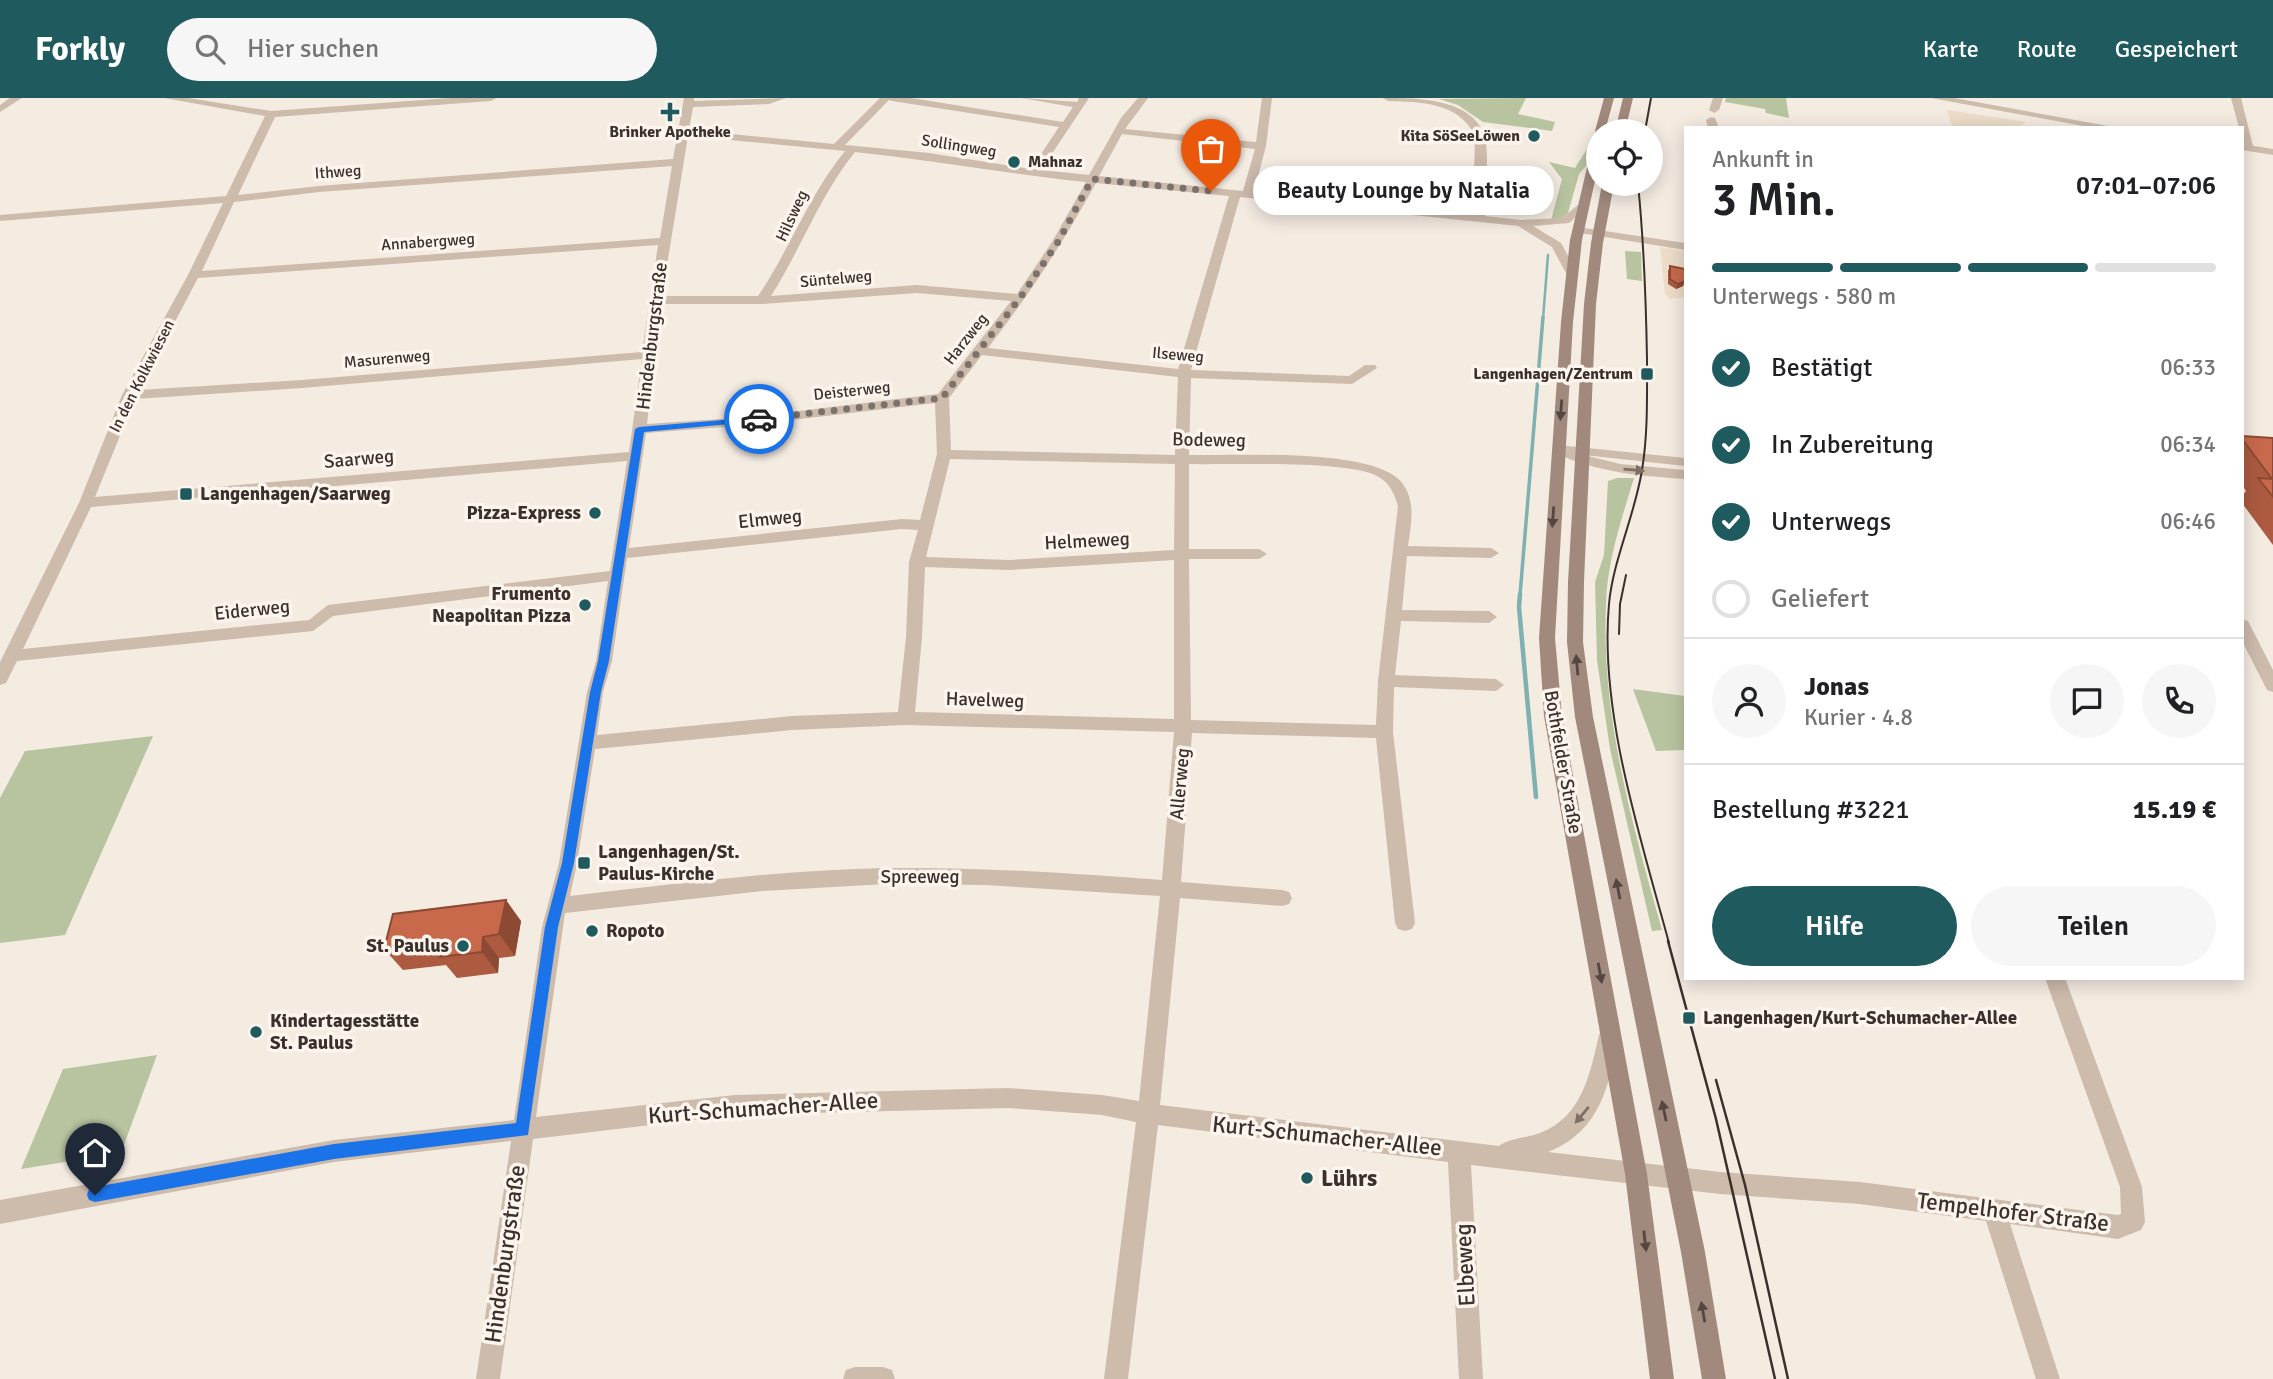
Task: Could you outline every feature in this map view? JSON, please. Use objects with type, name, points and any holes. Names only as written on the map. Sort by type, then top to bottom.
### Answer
[{"type":"main road","points":[[1603,119],[1609,98]]},
{"type":"main road","points":[[1623,119],[1628,98]]},
{"type":"main road","name":"Bothfelder Straße","points":[[1586,191],[1571,272],[1549,591],[1548,676],[1636,1174],[1662,1379]]},
{"type":"main road","name":"Bothfelder Straße","points":[[1606,196],[1590,304],[1576,582],[1575,642],[1578,678],[1714,1379]]},
{"type":"street","points":[[0,109],[17,98]]},
{"type":"street","points":[[169,98],[271,114],[491,98]]},
{"type":"street","points":[[689,101],[769,101],[781,98]]},
{"type":"street","points":[[837,147],[886,98]]},
{"type":"street","points":[[892,98],[1064,125]]},
{"type":"street","points":[[1026,98],[1081,101]]},
{"type":"street","name":"Harzweg","points":[[942,398],[1020,298],[1058,242],[1119,131],[1143,98]]},
{"type":"street","name":"Allerweg","points":[[1116,1379],[1149,1114],[1184,727],[1182,460],[1188,350],[1261,146],[1267,98]]},
{"type":"street","points":[[1388,98],[1439,103],[1460,111],[1471,119],[1480,136],[1479,219]]},
{"type":"street","points":[[1713,119],[1718,98]]},
{"type":"street","points":[[1936,98],[2090,126]]},
{"type":"street","points":[[2236,98],[2242,126]]},
{"type":"street","name":"Hindenburgstraße","points":[[488,1379],[552,927],[559,905],[617,575],[649,365],[655,300],[689,101]]},
{"type":"street","points":[[1034,173],[1081,101]]},
{"type":"street","name":"In den Kolkwiesen","points":[[0,679],[86,503],[130,395],[194,275],[271,114]]},
{"type":"street","points":[[1119,131],[1261,146]]},
{"type":"street","name":"Sollingweg","points":[[684,132],[929,156],[1034,173],[1521,223],[1565,220],[1582,207]]},
{"type":"street","points":[[2246,147],[2273,152]]},
{"type":"street","name":"Hilsweg","points":[[762,300],[787,262],[829,177],[853,148]]},
{"type":"street","name":"Ithweg","points":[[0,218],[332,188],[679,162]]},
{"type":"street","name":"Sollingweg","points":[[1521,223],[1557,245],[1571,272]]},
{"type":"street","points":[[1577,230],[1684,247]]},
{"type":"street","name":"Annabergweg","points":[[194,275],[665,241]]},
{"type":"street","name":"Süntelweg","points":[[655,300],[762,300],[917,289],[944,289],[1020,298]]},
{"type":"street","name":"Ilseweg","points":[[979,351],[1186,374],[1352,380],[1370,368]]},
{"type":"street","name":"Masurenweg","points":[[130,395],[648,355]]},
{"type":"street","points":[[906,718],[914,637],[917,562],[944,454],[942,398]]},
{"type":"street","name":"Deisterweg","points":[[639,429],[750,421],[942,398]]},
{"type":"street","points":[[1558,449],[1583,456],[1604,467],[1684,466]]},
{"type":"street","name":"Bodeweg","points":[[944,454],[1345,463],[1385,472],[1402,494],[1405,506],[1385,681],[1384,732],[1405,923]]},
{"type":"street","name":"Saarweg","points":[[86,503],[636,456]]},
{"type":"street","name":"Elmweg","points":[[620,554],[902,524],[925,525]]},
{"type":"street","points":[[1400,551],[1491,553]]},
{"type":"street","name":"Helmeweg","points":[[917,562],[1009,565],[1181,555],[1259,554]]},
{"type":"street","name":"Eiderweg","points":[[11,656],[313,625],[328,611],[617,575]]},
{"type":"street","points":[[1393,615],[1489,617]]},
{"type":"street","points":[[2244,629],[2273,686]]},
{"type":"street","points":[[1385,681],[1496,685]]},
{"type":"street","name":"Havelweg","points":[[587,743],[792,723],[906,718],[1384,732]]},
{"type":"street","name":"Spreeweg","points":[[559,905],[840,877],[1017,878],[1282,898]]},
{"type":"street","name":"Tempelhofer Straße","points":[[1636,1174],[1860,1193],[2118,1227],[2133,1222],[2131,1187],[2056,980]]},
{"type":"street","name":"Kurt-Schumacher-Allee","points":[[1488,1155],[1535,1148],[1564,1135],[1589,1107],[1602,1067],[1610,1028]]},
{"type":"street","name":"Kurt-Schumacher-Allee","points":[[0,1212],[334,1152],[735,1105],[930,1098],[1008,1098],[1102,1105],[1192,1121],[1636,1174]]},
{"type":"street","name":"Elbeweg","points":[[1459,1151],[1471,1379]]},
{"type":"street","points":[[1994,1210],[2048,1379]]},
{"type":"street","points":[[855,1379],[883,1379]]},
{"type":"green space","points":[[1526,98],[1518,114],[1555,122],[1552,131],[1483,122],[1458,105],[1439,99]]},
{"type":"green space","points":[[1726,98],[1786,98],[1789,118],[1766,113],[1765,109],[1725,102]]},
{"type":"green space","points":[[1586,151],[1586,166],[1579,174],[1568,213],[1562,218],[1551,220],[1562,179],[1549,162],[1575,168]]},
{"type":"green space","points":[[1625,251],[1641,252],[1642,281],[1627,279]]},
{"type":"green space","points":[[1634,478],[1616,540],[1607,588],[1608,687],[1621,769],[1662,930],[1652,931],[1610,749],[1597,660],[1595,582],[1604,555],[1608,481]]},
{"type":"green space","points":[[1633,689],[1684,696],[1684,750],[1656,751]]},
{"type":"green space","points":[[153,736],[65,935],[0,943],[0,798],[25,751]]},
{"type":"green space","points":[[157,1055],[121,1153],[21,1169],[63,1069]]},
{"type":"shaded area","points":[[1947,110],[2026,122],[2020,126],[1952,126]]},
{"type":"shaded area","points":[[1660,247],[1684,251],[1684,297],[1670,299],[1665,294]]},
{"type":"building","points":[[1670,266],[1684,269],[1684,281],[1678,284],[1670,279]]},
{"type":"building","points":[[2244,436],[2273,438],[2273,497],[2258,478],[2272,479],[2244,442]]},
{"type":"building","points":[[506,900],[499,934],[483,937],[482,952],[440,957],[445,942],[384,949],[393,914]]},
{"type":"waterway","points":[[1543,319],[1548,255]]},
{"type":"waterway","points":[[1520,595],[1543,317]]},
{"type":"waterway","points":[[1520,594],[1536,797]]},
{"type":"tram line","points":[[1647,119],[1651,98]]},
{"type":"tram line","points":[[1639,196],[1646,315],[1645,443],[1639,487],[1611,587],[1608,645],[1610,688],[1625,775],[1669,943]]},
{"type":"tram line","points":[[1619,634],[1620,604],[1626,575]]},
{"type":"tram line","points":[[1668,941],[1716,1119],[1775,1379]]},
{"type":"tram line","points":[[1716,1080],[1745,1185],[1788,1379]]},
{"type":"way so far","points":[[759,419],[942,398],[1020,298],[1058,242],[1092,179],[1211,191]]},
{"type":"place","name":"Brinker Apotheke","points":[[670,112]]},
{"type":"place","name":"Kita SöSeeLöwen","points":[[1534,136]]},
{"type":"place","name":"Mahnaz","points":[[1014,162]]},
{"type":"place","name":"Beauty Lounge by Natalia","points":[[1211,191]]},
{"type":"place","name":"Langenhagen/Zentrum","points":[[1647,374]]},
{"type":"place","name":"Langenhagen/Saarweg","points":[[186,494]]},
{"type":"place","name":"Pizza-Express","points":[[595,513]]},
{"type":"place","name":"Frumento Neapolitan Pizza","points":[[585,605]]},
{"type":"place","name":"Langenhagen/St. Paulus-Kirche","points":[[584,863]]},
{"type":"place","name":"Ropoto","points":[[592,931]]},
{"type":"place","name":"St. Paulus","points":[[463,946]]},
{"type":"place","name":"Langenhagen/Kurt-Schumacher-Allee","points":[[1689,1018]]},
{"type":"place","name":"Kindertagesstätte St. Paulus","points":[[256,1032]]},
{"type":"place","name":"Lührs","points":[[1307,1178]]},
{"type":"route","points":[[95,1195],[334,1152],[523,1130],[552,927],[568,863],[595,692],[604,661],[639,429],[759,419]]}]
